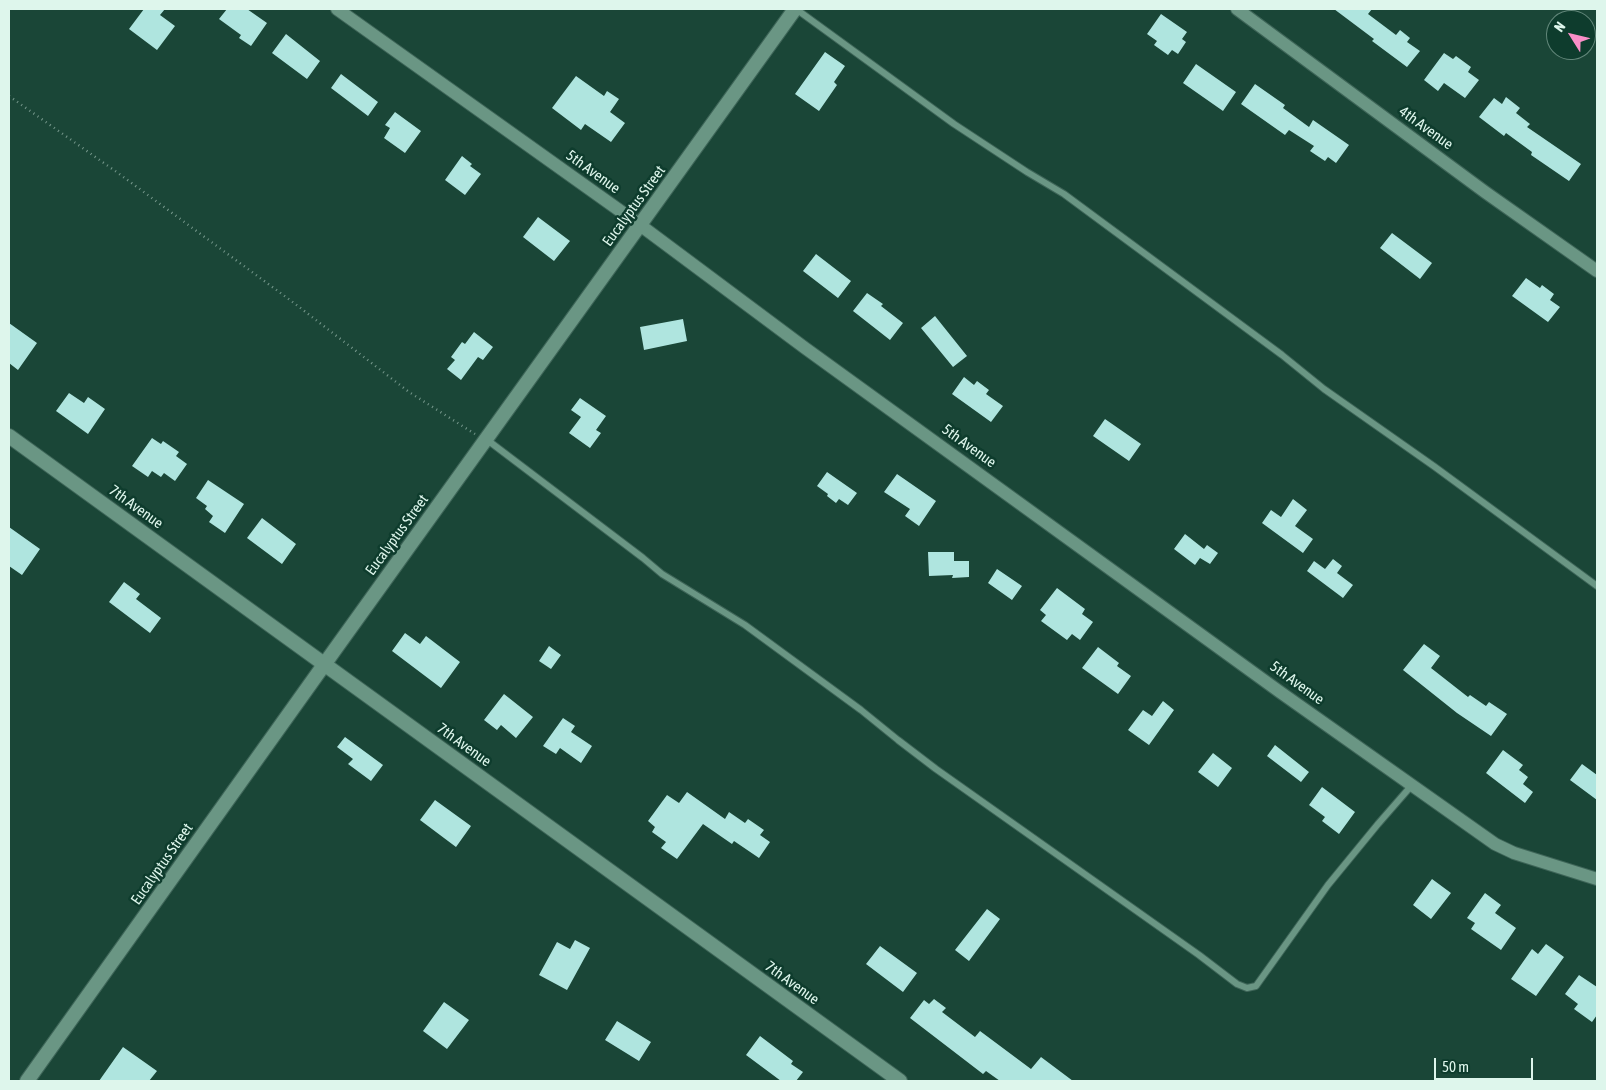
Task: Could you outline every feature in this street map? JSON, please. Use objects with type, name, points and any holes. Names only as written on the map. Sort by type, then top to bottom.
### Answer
[{"type":"main road","name":"Eucalyptus Street","points":[[27,1081],[325,663],[796,9]]},
{"type":"main road","name":"7th Avenue","points":[[9,436],[900,1081]]},
{"type":"street","name":"5th Avenue","points":[[337,9],[640,225],[821,359],[1495,844],[1514,853],[1597,879]]},
{"type":"street","name":"4th Avenue","points":[[1237,9],[1485,192],[1597,271]]},
{"type":"lane","points":[[796,9],[954,124],[1064,194],[1282,354],[1324,388],[1597,586]]},
{"type":"lane","points":[[486,439],[662,574],[745,625],[861,710],[928,763],[1246,988],[1256,986],[1328,885],[1412,786]]},
{"type":"path","points":[[9,96],[118,173],[294,303],[409,392],[469,432],[486,439]]},
{"type":"building","points":[[144,9],[165,9],[160,15],[175,26],[157,50],[129,29]]},
{"type":"building","points":[[227,9],[247,9],[267,23],[251,46],[239,38],[241,35],[219,19]]},
{"type":"building","points":[[1334,9],[1372,9],[1368,14],[1396,35],[1400,30],[1410,38],[1407,42],[1420,51],[1407,67]]},
{"type":"building","points":[[1161,14],[1187,32],[1182,39],[1186,42],[1178,54],[1172,50],[1168,55],[1154,45],[1157,41],[1147,34]]},
{"type":"building","points":[[286,34],[320,61],[307,79],[272,53]]},
{"type":"building","points":[[825,52],[845,66],[834,82],[837,85],[819,111],[795,94]]},
{"type":"building","points":[[1444,53],[1453,59],[1456,56],[1471,67],[1468,72],[1479,80],[1465,98],[1444,83],[1438,91],[1424,80]]},
{"type":"building","points":[[1196,64],[1236,92],[1223,111],[1183,83]]},
{"type":"building","points":[[341,74],[378,102],[368,116],[331,88]]},
{"type":"building","points":[[576,76],[604,96],[607,91],[619,99],[610,112],[625,123],[611,142],[585,124],[581,130],[552,108]]},
{"type":"building","points":[[1255,84],[1285,105],[1283,108],[1309,127],[1313,120],[1349,145],[1336,163],[1328,157],[1325,161],[1310,151],[1314,146],[1289,130],[1285,135],[1241,104]]},
{"type":"building","points":[[1506,97],[1520,108],[1516,113],[1530,124],[1527,127],[1581,164],[1569,181],[1531,155],[1532,152],[1506,133],[1504,136],[1479,117],[1494,98],[1502,104]]},
{"type":"building","points":[[395,112],[421,131],[405,153],[384,138],[390,128],[385,125]]},
{"type":"building","points":[[462,156],[472,164],[470,166],[481,174],[465,195],[445,180]]},
{"type":"building","points":[[538,217],[570,241],[554,261],[523,237]]},
{"type":"building","points":[[1392,233],[1432,263],[1420,279],[1380,248]]},
{"type":"building","points":[[816,254],[851,281],[838,298],[803,271]]},
{"type":"building","points":[[1526,278],[1540,288],[1542,285],[1554,294],[1550,300],[1560,307],[1548,322],[1512,296]]},
{"type":"building","points":[[867,293],[883,304],[881,306],[903,323],[890,340],[853,311]]},
{"type":"building","points":[[935,316],[967,356],[953,367],[921,328]]},
{"type":"building","points":[[683,319],[687,341],[644,350],[640,327]]},
{"type":"building","points":[[9,323],[37,343],[18,370],[9,363]]},
{"type":"building","points":[[474,332],[493,347],[483,360],[478,357],[461,380],[447,369],[455,360],[451,357],[462,342],[465,344]]},
{"type":"building","points":[[964,377],[974,385],[977,381],[989,390],[986,394],[1003,406],[991,422],[952,394]]},
{"type":"building","points":[[69,393],[84,403],[88,397],[105,409],[88,434],[56,411]]},
{"type":"building","points":[[580,398],[606,416],[596,430],[601,433],[590,448],[569,433],[581,417],[571,410]]},
{"type":"building","points":[[1105,419],[1141,444],[1129,461],[1093,436]]},
{"type":"building","points":[[152,438],[161,444],[163,441],[179,452],[176,456],[187,464],[175,481],[164,473],[161,477],[152,471],[148,477],[132,466]]},
{"type":"building","points":[[827,472],[857,493],[848,505],[839,499],[836,503],[817,486]]},
{"type":"building","points":[[897,474],[936,501],[919,526],[905,516],[910,509],[884,492]]},
{"type":"building","points":[[208,480],[244,504],[225,533],[209,522],[213,516],[205,509],[207,506],[196,498]]},
{"type":"building","points":[[1293,499],[1307,510],[1295,526],[1313,539],[1303,553],[1262,523],[1271,510],[1281,517]]},
{"type":"building","points":[[262,518],[296,544],[282,564],[247,538]]},
{"type":"building","points":[[9,527],[40,549],[22,575],[9,566]]},
{"type":"building","points":[[1185,534],[1204,549],[1207,545],[1218,553],[1210,564],[1200,558],[1195,565],[1174,549]]},
{"type":"building","points":[[928,552],[954,552],[954,561],[969,561],[969,577],[952,578],[953,575],[929,576]]},
{"type":"building","points":[[1333,559],[1342,566],[1337,573],[1353,585],[1343,598],[1307,571],[1314,561],[1325,569]]},
{"type":"building","points":[[997,569],[1022,586],[1012,600],[988,583]]},
{"type":"building","points":[[124,582],[140,594],[136,599],[161,618],[150,633],[109,602]]},
{"type":"building","points":[[1057,588],[1085,609],[1082,614],[1093,622],[1080,640],[1072,634],[1067,640],[1041,621],[1046,615],[1040,610]]},
{"type":"building","points":[[405,633],[420,644],[426,636],[460,662],[441,688],[392,651]]},
{"type":"building","points":[[1424,644],[1440,656],[1431,668],[1468,697],[1470,695],[1486,706],[1489,702],[1507,714],[1491,736],[1457,713],[1403,670]]},
{"type":"building","points":[[549,646],[561,655],[551,669],[539,661]]},
{"type":"building","points":[[1098,647],[1119,663],[1117,666],[1131,676],[1118,694],[1082,668]]},
{"type":"building","points":[[504,694],[533,717],[516,738],[501,725],[497,730],[484,720]]},
{"type":"building","points":[[1163,701],[1174,710],[1149,745],[1128,730],[1143,710],[1152,716]]},
{"type":"building","points":[[563,718],[575,726],[571,732],[592,746],[581,763],[560,748],[556,754],[543,746]]},
{"type":"building","points":[[345,737],[383,765],[371,781],[348,764],[353,759],[337,747]]},
{"type":"building","points":[[1275,745],[1309,772],[1301,782],[1267,756]]},
{"type":"building","points":[[1503,750],[1523,765],[1519,770],[1528,777],[1523,784],[1533,792],[1525,803],[1486,773]]},
{"type":"building","points":[[1213,753],[1232,768],[1218,787],[1198,772]]},
{"type":"building","points":[[1582,764],[1597,775],[1597,800],[1570,780]]},
{"type":"building","points":[[1322,787],[1355,812],[1339,834],[1322,821],[1325,817],[1309,805]]},
{"type":"building","points":[[687,792],[725,819],[729,812],[745,823],[748,819],[764,830],[760,835],[770,842],[759,858],[734,841],[732,844],[703,824],[677,859],[661,848],[666,842],[652,832],[655,827],[648,821],[667,795],[679,803]]},
{"type":"building","points":[[435,800],[471,826],[456,847],[420,820]]},
{"type":"building","points":[[1432,879],[1451,893],[1431,919],[1413,905]]},
{"type":"building","points":[[1485,893],[1501,905],[1495,913],[1516,928],[1501,950],[1471,929],[1475,923],[1467,918]]},
{"type":"building","points":[[987,909],[1000,919],[969,961],[955,950]]},
{"type":"building","points":[[575,940],[590,948],[567,990],[539,975],[557,942],[570,949]]},
{"type":"building","points":[[1546,944],[1564,957],[1536,996],[1511,979],[1532,949],[1538,954]]},
{"type":"building","points":[[880,946],[917,973],[903,992],[866,964]]},
{"type":"building","points":[[1579,975],[1597,987],[1597,1015],[1592,1022],[1574,1009],[1578,1004],[1565,994]]},
{"type":"building","points":[[934,999],[946,1008],[942,1012],[975,1037],[980,1031],[1031,1069],[1041,1057],[1073,1081],[1000,1081],[986,1071],[983,1074],[910,1018],[924,1000],[929,1004]]},
{"type":"building","points":[[444,1002],[469,1020],[447,1049],[423,1031]]},
{"type":"building","points":[[617,1021],[651,1042],[639,1061],[605,1040]]},
{"type":"building","points":[[760,1036],[793,1061],[791,1064],[803,1072],[796,1081],[781,1081],[746,1055]]},
{"type":"building","points":[[123,1047],[157,1071],[149,1081],[99,1081]]}]
